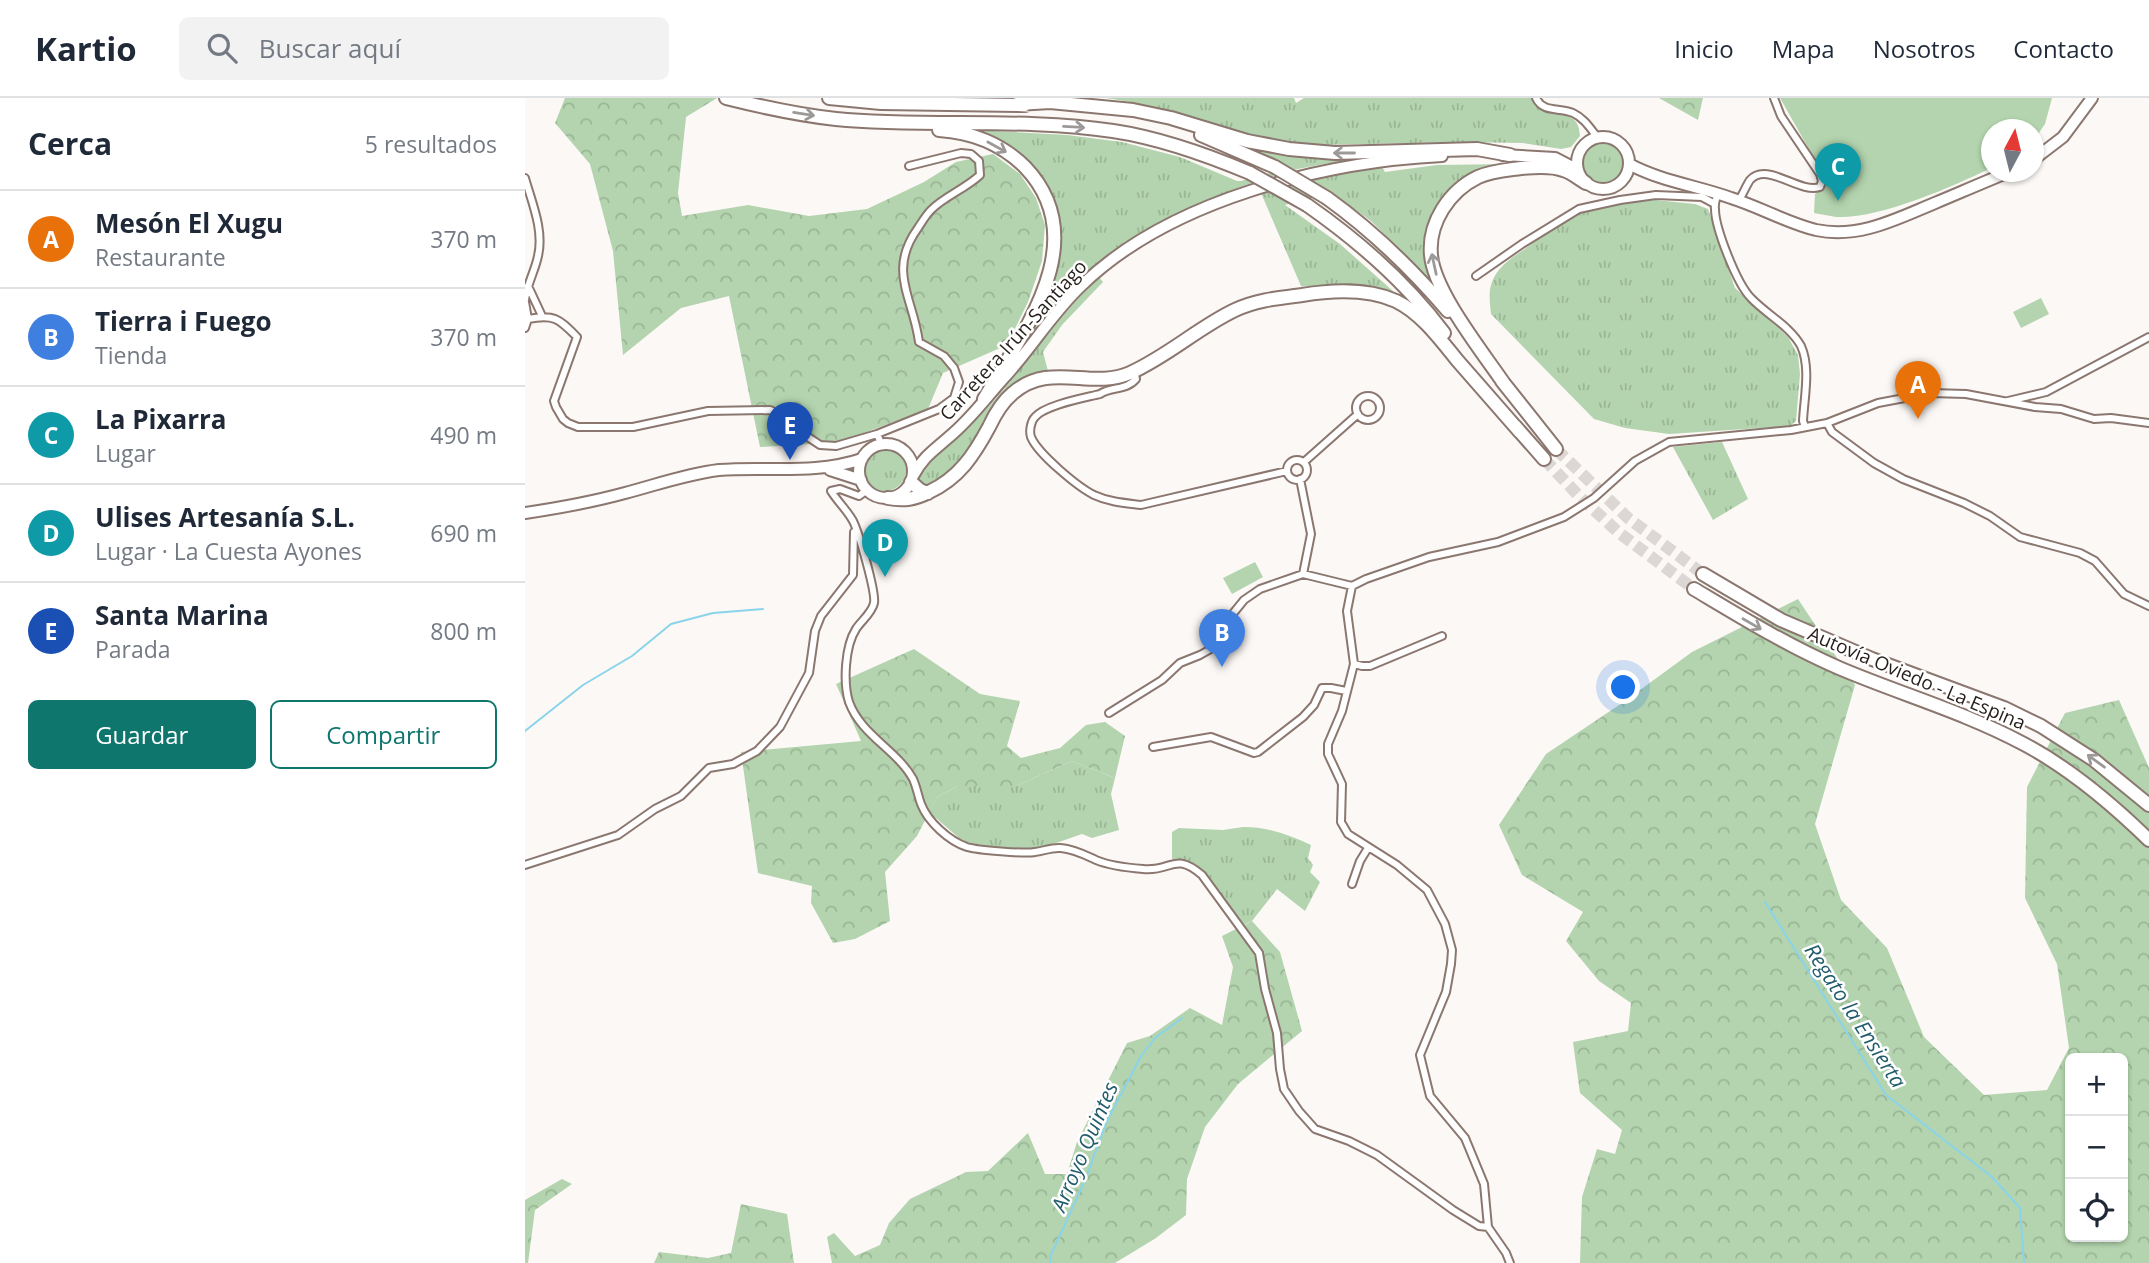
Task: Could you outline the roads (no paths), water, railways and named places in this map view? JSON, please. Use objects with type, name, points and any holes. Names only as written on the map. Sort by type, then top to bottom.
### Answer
[{"type":"highway","points":[[726,98],[865,125],[954,131],[972,135],[991,142],[1033,175],[1044,192],[1053,224],[1052,263],[1028,326],[985,399]]},
{"type":"highway","points":[[829,98],[881,103],[1017,104],[1098,109],[1165,123],[1216,140],[1275,167],[1327,198],[1371,231],[1413,271],[1556,449]]},
{"type":"highway","points":[[2044,152],[2063,137],[2092,98]]},
{"type":"highway","points":[[1017,104],[1050,102],[1133,110],[1171,118],[1247,141],[1301,151],[1335,153],[1477,149],[1510,155]]},
{"type":"highway","points":[[835,119],[1018,124],[1104,130],[1167,142],[1250,173],[1307,205],[1366,248],[1392,272],[1428,312],[1520,432]]},
{"type":"highway","points":[[1587,183],[1578,170],[1578,155],[1589,141],[1598,138],[1609,138],[1618,142],[1627,153],[1629,164],[1624,179]]},
{"type":"highway","name":"Carretera Irún-Santiago","points":[[912,479],[922,459],[949,437],[985,399],[1082,285],[1131,246],[1181,220],[1259,188],[1323,171],[1367,163],[1426,157],[1510,155],[1555,158],[1583,148]]},
{"type":"highway","name":"Carretera Irún-Santiago","points":[[1555,158],[1578,170]]},
{"type":"highway","points":[[1629,164],[1716,198],[1739,200],[1796,224],[1842,233],[1867,230],[1893,221],[1985,182]]},
{"type":"highway","points":[[1505,386],[1458,315],[1436,275],[1431,244],[1433,230],[1444,207],[1458,191],[1480,176],[1533,167],[1562,169],[1595,188],[1605,189],[1612,188],[1624,179],[1656,175]]},
{"type":"highway","points":[[821,469],[841,472],[879,496],[900,500],[916,498],[942,486],[959,472],[973,454],[1000,407],[1027,383],[1051,376],[1116,377],[1134,371],[1241,307],[1269,299],[1368,292],[1398,302],[1429,327],[1544,459]]},
{"type":"highway","points":[[864,485],[859,469],[862,459],[879,438],[899,447],[913,466],[912,479],[906,490],[888,498]]},
{"type":"highway","name":"Carretera Irún-Santiago","points":[[904,451],[922,450],[939,444]]},
{"type":"highway","points":[[525,513],[599,499],[685,476],[720,470],[821,469],[862,459]]},
{"type":"highway","points":[[912,479],[920,490],[928,493]]},
{"type":"highway","name":"Autovía Oviedo - La Espina","points":[[1703,574],[1781,620],[1872,659],[2004,708],[2041,726],[2094,760],[2149,805]]},
{"type":"highway","name":"Autovía Oviedo - La Espina","points":[[1694,589],[1809,654],[1970,719],[2033,749],[2098,793],[2149,841]]},
{"type":"street","points":[[1536,98],[1539,104],[1547,108],[1571,112],[1584,120],[1598,138]]},
{"type":"street","points":[[1739,200],[1757,175],[1773,175],[1813,190],[1820,187],[1820,174],[1781,116],[1774,98]]},
{"type":"street","points":[[528,319],[543,316],[557,318],[577,337],[555,401],[563,419],[568,423],[578,426],[632,427],[708,411],[770,410],[791,420],[820,445],[836,446],[879,438],[939,409],[954,398],[959,382],[954,368],[944,356],[919,342],[916,321],[906,296],[902,268],[908,243],[931,210],[980,175],[979,161],[971,154],[961,153],[909,166]]},
{"type":"street","points":[[525,178],[538,222],[539,241],[537,262],[525,301],[528,319],[525,328]]},
{"type":"street","points":[[1476,276],[1521,244],[1579,209],[1656,195],[1716,198],[1716,217],[1737,279],[1753,300],[1793,335],[1800,345],[1806,364],[1805,427]]},
{"type":"street","points":[[528,285],[543,316]]},
{"type":"street","points":[[2004,401],[2046,392],[2149,337]]},
{"type":"street","points":[[1134,371],[1136,380],[1131,386],[1107,389],[1100,394],[1043,410],[1034,417],[1031,437],[1072,481],[1095,495],[1119,503],[1141,505],[1287,471]]},
{"type":"street","points":[[1109,713],[1162,680],[1180,663],[1200,656],[1216,646],[1226,632],[1231,616],[1244,600],[1260,589],[1303,574],[1352,586],[1429,557],[1498,542],[1564,517],[1594,498],[1635,461],[1669,442],[1827,423],[1878,404],[1931,393],[1966,394],[2061,410],[2094,419],[2111,418],[2149,423]]},
{"type":"street","points":[[1370,395],[1377,400],[1380,409],[1375,417],[1367,420],[1358,414],[1356,405],[1361,397],[1370,395]]},
{"type":"street","points":[[1304,462],[1358,414]]},
{"type":"street","points":[[1827,423],[1832,432],[1874,463],[1903,480],[1964,503],[1990,516],[2019,537],[2080,553],[2095,561],[2124,594],[2149,606]]},
{"type":"street","points":[[1300,480],[1293,479],[1287,466],[1292,460],[1304,462]]},
{"type":"street","points":[[1300,480],[1307,471],[1304,462]]},
{"type":"street","points":[[1300,480],[1311,534],[1303,574]]},
{"type":"street","points":[[864,485],[859,496],[839,489],[831,491],[854,523],[873,589],[874,602],[849,644],[847,672],[850,703],[865,729],[911,776],[932,823],[959,844],[969,848],[1034,853],[1063,848],[1129,868],[1155,870],[1181,863],[1190,865],[1202,875],[1259,953],[1265,989],[1277,1032],[1284,1089],[1299,1111],[1315,1129],[1377,1155],[1453,1210],[1479,1226],[1488,1227]]},
{"type":"street","points":[[525,865],[618,835],[681,796],[709,768],[733,764],[757,751],[780,727],[810,673],[815,631],[821,615],[853,576],[854,523]]},
{"type":"street","points":[[1352,586],[1347,611],[1354,664],[1342,711],[1328,744],[1328,754],[1342,784],[1341,822],[1348,834],[1397,865],[1427,890],[1445,924],[1452,950],[1446,992],[1420,1055],[1430,1096],[1465,1138],[1484,1184],[1488,1227],[1510,1263]]},
{"type":"street","points":[[1354,664],[1370,666],[1442,636]]},
{"type":"street","points":[[1153,747],[1211,737],[1254,753],[1258,752],[1314,705],[1322,688],[1346,691]]},
{"type":"street","points":[[1352,884],[1368,848]]},
{"type":"waterway","points":[[525,731],[583,685],[632,656],[671,624],[713,613],[763,609]]},
{"type":"waterway","name":"Regato la Ensierta","points":[[1765,902],[1886,1095],[1992,1177],[2020,1208],[2024,1263]]},
{"type":"waterway","name":"Arroyo Quintes","points":[[1051,1263],[1050,1257],[1086,1178],[1106,1123],[1141,1056],[1155,1038],[1182,1018]]},
{"type":"tunnel","points":[[1556,449],[1628,518],[1703,574]]},
{"type":"tunnel","points":[[1544,459],[1618,532],[1694,589]]},
{"type":"place","name":"La Pixarra","points":[[1838,201]]},
{"type":"place","name":"Mesón El Xugu","points":[[1918,419]]},
{"type":"place","name":"Santa Marina","points":[[790,460]]},
{"type":"place","name":"Ulises Artesanía S.L.","points":[[885,577]]},
{"type":"place","name":"Tierra i Fuego","points":[[1222,667]]}]
